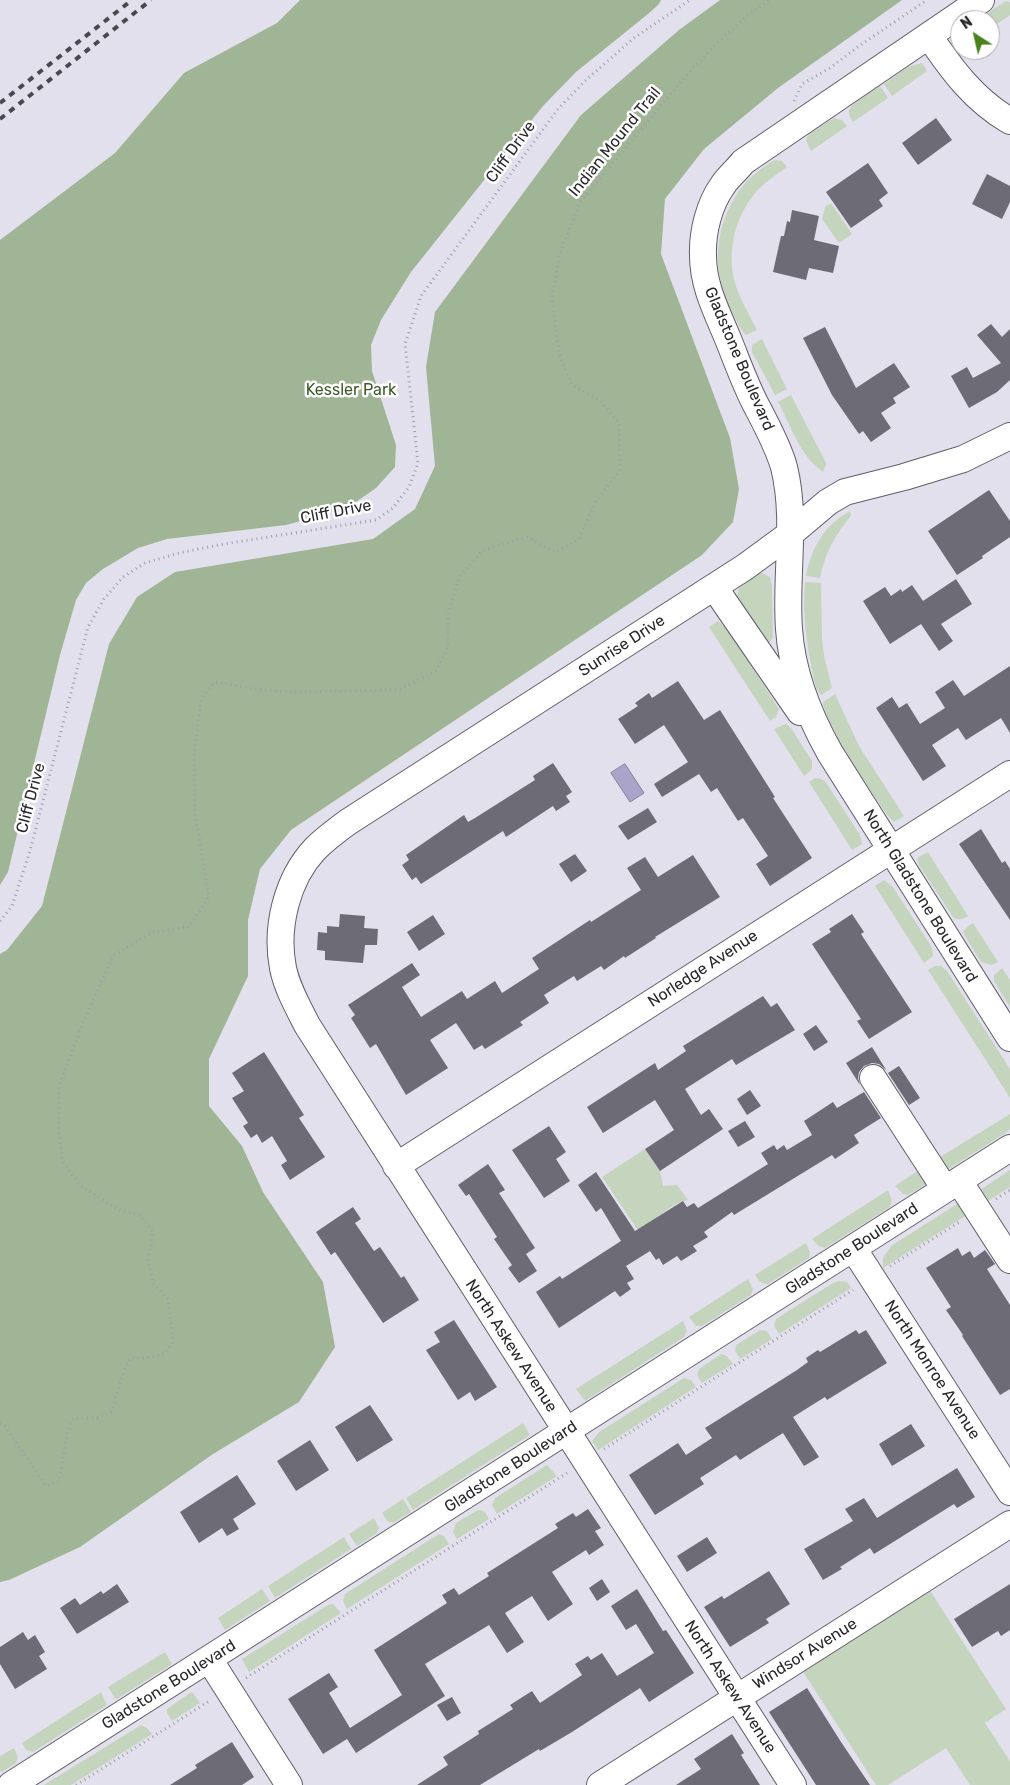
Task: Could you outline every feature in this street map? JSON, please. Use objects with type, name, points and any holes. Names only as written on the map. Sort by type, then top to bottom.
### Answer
[{"type":"street","name":"Gladstone Boulevard","points":[[789,583],[789,490],[783,464],[739,368],[710,298],[705,276],[702,256],[704,234],[712,208],[723,185],[743,162],[981,0]]},
{"type":"street","points":[[929,36],[956,76],[975,96],[1010,121]]},
{"type":"street","name":"Sunrise Drive","points":[[283,918],[291,887],[301,868],[315,849],[332,834],[714,587],[790,534],[828,502],[844,492],[948,464],[985,450],[1010,436]]},
{"type":"street","name":"North Gladstone Boulevard","points":[[789,583],[789,628],[794,663],[803,697],[814,725],[890,850],[1010,1038]]},
{"type":"street","name":"North Gladstone Boulevard","points":[[714,587],[830,753]]},
{"type":"street","name":"Norledge Avenue","points":[[396,1166],[1010,774]]},
{"type":"street","name":"North Askew Avenue","points":[[283,918],[280,944],[283,969],[293,998],[325,1055],[793,1785]]},
{"type":"street","points":[[872,1078],[952,1185],[978,1210],[1010,1260]]},
{"type":"street","name":"Gladstone Boulevard","points":[[11,1785],[1010,1148]]},
{"type":"street","name":"North Monroe Avenue","points":[[854,1248],[1010,1492]]},
{"type":"street","name":"Windsor Avenue","points":[[600,1785],[1010,1524]]},
{"type":"street","points":[[209,1659],[289,1785]]},
{"type":"path","name":"Cliff Drive","points":[[0,921],[12,906],[30,851],[88,627],[104,599],[123,577],[145,563],[179,553],[224,544],[376,520],[393,508],[410,486],[418,463],[405,344],[421,296],[558,108],[585,81],[634,38],[690,0]]},
{"type":"path","name":"Indian Mound Trail","points":[[0,1424],[4,1426],[46,1486],[59,1481],[68,1431],[74,1418],[97,1418],[111,1412],[125,1368],[131,1358],[145,1358],[164,1354],[173,1342],[168,1299],[154,1284],[148,1262],[153,1232],[141,1216],[118,1209],[80,1185],[63,1162],[59,1132],[59,1086],[83,1023],[113,956],[153,932],[188,927],[209,897],[195,813],[194,754],[200,699],[215,682],[288,692],[398,690],[436,671],[448,647],[448,615],[460,576],[483,550],[527,537],[555,552],[579,539],[596,501],[620,470],[619,422],[599,400],[572,385],[559,353],[552,298],[559,256],[580,202],[685,77],[714,46],[748,15],[769,0]]},
{"type":"path","points":[[793,106],[794,98],[802,84],[830,68],[927,0]]},
{"type":"path","points":[[76,1785],[228,1690],[1010,1190]]},
{"type":"green space","name":"Kessler Park","points":[[300,0],[661,0],[648,14],[576,72],[543,106],[411,272],[381,320],[371,345],[372,371],[396,445],[395,467],[376,488],[353,504],[286,525],[167,539],[138,548],[103,569],[86,583],[76,600],[60,655],[8,872],[0,885],[0,240],[115,153],[184,73],[277,23]]},
{"type":"green space","points":[[720,0],[902,0],[778,88],[704,149],[665,199],[661,254],[730,438],[739,489],[733,522],[702,555],[291,830],[260,869],[248,920],[248,976],[209,1059],[209,1106],[242,1146],[263,1192],[323,1282],[335,1347],[299,1402],[213,1454],[80,1547],[9,1580],[0,1582],[0,954],[7,950],[42,906],[109,644],[137,597],[175,572],[373,539],[415,509],[435,466],[426,367],[435,312],[581,115],[679,30]]},
{"type":"green space","points":[[1006,1],[1010,2],[1010,15],[1000,22],[1000,10],[992,10]]},
{"type":"green space","points":[[922,63],[927,71],[892,96],[884,84],[908,67]]},
{"type":"green space","points":[[880,86],[888,98],[853,122],[849,114],[851,107]]},
{"type":"green space","points":[[834,118],[842,120],[847,126],[811,151],[806,140],[809,134]]},
{"type":"green space","points":[[774,160],[782,161],[787,167],[757,191],[749,201],[737,225],[734,237],[732,250],[733,276],[741,299],[757,330],[746,335],[742,331],[725,295],[720,275],[718,247],[725,218],[738,192],[750,178]]},
{"type":"green space","points":[[831,203],[852,234],[839,243],[822,219],[825,207]]},
{"type":"green space","points":[[762,339],[787,389],[775,395],[752,352],[752,345]]},
{"type":"green space","points":[[791,395],[825,461],[826,464],[823,472],[808,458],[802,449],[778,402]]},
{"type":"green space","points":[[850,511],[851,516],[835,537],[828,552],[820,578],[806,576],[811,556],[820,539],[833,523]]},
{"type":"green space","points":[[758,573],[770,577],[772,586],[773,637],[767,644],[738,603],[737,596],[740,585]]},
{"type":"green space","points":[[805,582],[821,583],[822,638],[824,656],[832,688],[821,695],[816,688],[808,649],[804,609]]},
{"type":"green space","points":[[718,621],[728,630],[779,709],[776,717],[770,721],[709,627]]},
{"type":"green space","points":[[835,694],[859,746],[904,816],[894,822],[862,777],[831,726],[823,702]]},
{"type":"green space","points":[[786,724],[791,728],[812,761],[812,769],[804,776],[774,729]]},
{"type":"green space","points":[[815,778],[825,781],[860,835],[862,844],[852,850],[809,782]]},
{"type":"green space","points":[[928,852],[968,916],[961,919],[953,917],[919,865],[917,858]]},
{"type":"green space","points":[[884,880],[893,887],[931,946],[933,956],[924,963],[875,886]]},
{"type":"green space","points":[[973,923],[998,962],[992,965],[981,962],[963,932]]},
{"type":"green space","points":[[935,966],[941,966],[947,971],[1010,1069],[1010,1098],[928,970]]},
{"type":"green space","points":[[1002,968],[1010,980],[1010,1007],[994,981],[994,975]]},
{"type":"green space","points":[[1010,1114],[1010,1129],[1007,1132],[947,1170],[932,1162]]},
{"type":"green space","points":[[645,1149],[660,1171],[663,1186],[677,1185],[688,1200],[669,1208],[642,1231],[637,1229],[602,1177]]},
{"type":"green space","points":[[925,1166],[928,1183],[908,1195],[903,1194],[895,1186]]},
{"type":"green space","points":[[1010,1170],[1010,1187],[980,1206],[980,1190]]},
{"type":"green space","points":[[888,1190],[892,1200],[890,1207],[825,1248],[819,1246],[812,1239]]},
{"type":"green space","points":[[957,1204],[961,1204],[970,1213],[883,1268],[883,1258],[891,1246]]},
{"type":"green space","points":[[806,1243],[810,1253],[809,1258],[768,1284],[760,1282],[755,1275]]},
{"type":"green space","points":[[748,1279],[753,1289],[751,1295],[702,1326],[696,1326],[689,1317]]},
{"type":"green space","points":[[847,1282],[851,1288],[779,1334],[774,1326],[776,1319],[833,1283]]},
{"type":"green space","points":[[683,1321],[687,1331],[684,1337],[585,1401],[576,1389]]},
{"type":"green space","points":[[760,1330],[767,1331],[772,1339],[740,1359],[735,1351],[736,1345]]},
{"type":"green space","points":[[721,1354],[727,1356],[733,1364],[702,1383],[697,1375],[699,1369]]},
{"type":"green space","points":[[684,1378],[691,1380],[696,1387],[598,1450],[592,1441],[599,1432]]},
{"type":"green space","points":[[523,1423],[530,1435],[413,1510],[406,1498]]},
{"type":"green space","points":[[547,1465],[557,1476],[497,1514],[492,1505],[495,1498]]},
{"type":"green space","points":[[403,1499],[411,1512],[393,1523],[387,1521],[382,1513]]},
{"type":"green space","points":[[480,1510],[485,1512],[489,1519],[457,1539],[453,1532],[456,1523]]},
{"type":"green space","points":[[374,1518],[379,1528],[377,1533],[357,1546],[349,1534]]},
{"type":"green space","points":[[439,1534],[444,1536],[449,1544],[347,1609],[343,1601],[345,1594]]},
{"type":"green space","points":[[344,1537],[351,1549],[275,1598],[268,1586]]},
{"type":"green space","points":[[262,1589],[270,1601],[225,1630],[218,1618]]},
{"type":"green space","points":[[929,1589],[1006,1709],[985,1723],[1010,1761],[1010,1785],[970,1785],[946,1748],[888,1785],[876,1785],[802,1670]]},
{"type":"green space","points":[[333,1604],[341,1613],[249,1672],[242,1659],[328,1605]]},
{"type":"green space","points":[[165,1652],[172,1664],[117,1699],[115,1698],[108,1687]]},
{"type":"green space","points":[[101,1692],[107,1705],[33,1752],[26,1750],[22,1743]]},
{"type":"green space","points":[[190,1693],[193,1693],[200,1703],[172,1721],[167,1713],[167,1709]]},
{"type":"green space","points":[[141,1725],[152,1734],[71,1785],[44,1785]]},
{"type":"green space","points":[[14,1748],[18,1757],[16,1763],[2,1772],[0,1771],[0,1756]]},
{"type":"shaded area","points":[[625,764],[644,793],[630,802],[611,773]]},
{"type":"building","points":[[936,118],[952,140],[918,165],[902,143]]},
{"type":"building","points":[[868,163],[888,193],[879,200],[883,206],[851,228],[826,192]]},
{"type":"building","points":[[987,174],[1010,186],[1010,202],[1002,219],[972,204]]},
{"type":"building","points":[[792,210],[819,216],[814,240],[839,246],[833,273],[809,268],[806,280],[773,272],[781,236],[784,236],[787,221],[790,222]]},
{"type":"building","points":[[991,324],[1002,337],[1010,329],[1010,380],[997,392],[969,408],[951,376],[967,367],[973,378],[1001,363],[977,335]]},
{"type":"building","points":[[825,327],[856,388],[894,363],[910,387],[893,398],[896,403],[881,413],[891,428],[871,442],[863,431],[859,434],[832,395],[803,338]]},
{"type":"building","points":[[989,490],[1010,521],[1010,537],[957,575],[928,531]]},
{"type":"building","points":[[956,579],[972,604],[941,624],[953,641],[939,651],[921,624],[890,644],[863,601],[885,587],[891,596],[901,589],[902,592],[912,585],[923,601]]},
{"type":"building","points":[[1010,666],[1010,733],[1001,718],[966,740],[958,728],[932,745],[946,766],[923,781],[876,708],[892,697],[899,708],[907,703],[920,724],[945,708],[935,692],[953,680],[964,696]]},
{"type":"building","points":[[678,681],[704,720],[720,710],[812,858],[770,886],[756,864],[768,856],[743,818],[738,821],[717,788],[711,792],[699,774],[662,797],[654,784],[688,762],[664,725],[635,744],[618,719],[638,706],[635,703],[649,693],[652,698]]},
{"type":"building","points":[[553,763],[572,792],[566,796],[570,802],[556,811],[553,806],[506,837],[503,831],[421,884],[416,877],[412,880],[402,865],[409,860],[406,855],[464,815],[468,822],[475,818],[535,780],[533,776]]},
{"type":"building","points":[[648,808],[657,822],[628,840],[618,826]]},
{"type":"building","points":[[981,829],[1002,863],[1005,861],[1010,869],[1010,920],[959,844]]},
{"type":"building","points":[[575,854],[587,871],[571,882],[559,864]]},
{"type":"building","points":[[693,855],[720,897],[604,970],[601,966],[577,981],[574,976],[544,995],[549,1003],[520,1022],[523,1025],[485,1049],[482,1045],[474,1050],[456,1023],[430,1040],[448,1068],[406,1095],[376,1044],[370,1048],[351,1018],[355,1015],[348,1005],[412,963],[420,975],[402,987],[421,1017],[462,991],[467,999],[495,981],[502,993],[539,969],[532,958],[590,920],[591,922],[641,890],[627,868],[645,857],[658,877]]},
{"type":"building","points":[[340,914],[365,916],[364,928],[378,929],[377,945],[365,945],[363,963],[325,960],[325,951],[317,950],[318,932],[327,933],[327,926],[339,927]]},
{"type":"building","points":[[852,914],[864,932],[861,934],[912,1012],[869,1039],[857,1021],[861,1019],[812,944],[831,932],[829,929]]},
{"type":"building","points":[[433,915],[445,934],[419,951],[407,932]]},
{"type":"building","points":[[763,996],[771,1007],[777,1003],[795,1030],[736,1065],[732,1059],[685,1089],[701,1115],[709,1109],[723,1129],[660,1171],[645,1149],[674,1130],[655,1100],[603,1133],[587,1107],[655,1063],[658,1070],[686,1051],[683,1046]]},
{"type":"building","points":[[816,1025],[828,1042],[814,1051],[803,1034]]},
{"type":"building","points":[[872,1047],[888,1073],[899,1066],[920,1098],[909,1105],[886,1070],[879,1064],[872,1063],[864,1066],[859,1072],[860,1085],[846,1063]]},
{"type":"building","points":[[264,1052],[304,1115],[299,1118],[325,1157],[290,1180],[281,1165],[287,1161],[272,1136],[262,1143],[257,1134],[251,1138],[243,1126],[248,1123],[232,1098],[244,1091],[232,1073]]},
{"type":"building","points":[[750,1090],[761,1106],[747,1115],[737,1099]]},
{"type":"building","points":[[864,1092],[881,1118],[854,1135],[859,1143],[835,1159],[832,1155],[734,1215],[732,1212],[704,1232],[708,1237],[693,1246],[697,1251],[681,1261],[677,1256],[663,1265],[659,1258],[656,1260],[650,1251],[626,1266],[634,1279],[627,1283],[631,1289],[620,1297],[615,1291],[559,1328],[536,1292],[560,1276],[562,1279],[621,1241],[601,1208],[596,1212],[578,1185],[596,1172],[635,1231],[683,1201],[687,1207],[694,1203],[698,1208],[768,1164],[761,1153],[774,1145],[777,1150],[784,1145],[787,1150],[812,1135],[804,1121],[833,1102],[837,1108]]},
{"type":"building","points":[[745,1121],[755,1137],[738,1147],[728,1131]]},
{"type":"building","points":[[549,1126],[566,1152],[556,1159],[570,1181],[544,1198],[512,1150]]},
{"type":"building","points":[[488,1164],[505,1190],[499,1193],[535,1248],[526,1254],[537,1271],[519,1283],[508,1268],[512,1265],[494,1239],[497,1237],[469,1194],[466,1196],[458,1185]]},
{"type":"building","points":[[353,1207],[361,1219],[355,1223],[374,1251],[380,1247],[401,1278],[404,1276],[419,1300],[383,1323],[335,1252],[331,1255],[316,1232]]},
{"type":"building","points":[[958,1248],[962,1256],[970,1251],[974,1258],[985,1250],[995,1264],[987,1269],[1010,1305],[1010,1389],[1000,1395],[946,1310],[951,1307],[926,1268]]},
{"type":"building","points":[[454,1320],[497,1387],[475,1401],[470,1392],[458,1400],[426,1350],[440,1342],[434,1332]]},
{"type":"building","points":[[856,1330],[859,1334],[866,1330],[887,1363],[827,1400],[825,1397],[793,1417],[819,1457],[804,1466],[783,1433],[740,1460],[736,1455],[700,1478],[704,1484],[655,1515],[629,1475],[678,1443],[686,1455],[712,1438],[705,1428],[797,1370],[808,1362],[806,1358],[818,1350],[820,1352]]},
{"type":"building","points":[[370,1405],[393,1440],[357,1462],[335,1427]]},
{"type":"building","points":[[911,1424],[925,1446],[892,1466],[879,1444]]},
{"type":"building","points":[[310,1440],[329,1470],[296,1491],[277,1461]]},
{"type":"building","points":[[957,1468],[975,1497],[957,1508],[954,1504],[874,1554],[870,1548],[840,1567],[842,1569],[823,1580],[804,1549],[853,1521],[845,1509],[864,1498],[877,1518]]},
{"type":"building","points":[[237,1475],[256,1504],[233,1519],[239,1529],[227,1536],[222,1528],[199,1543],[180,1512]]},
{"type":"building","points":[[588,1509],[601,1528],[595,1531],[604,1545],[589,1555],[586,1550],[552,1572],[573,1604],[548,1621],[532,1596],[505,1613],[524,1642],[507,1653],[489,1625],[425,1664],[445,1696],[356,1753],[347,1739],[323,1754],[288,1699],[329,1673],[338,1687],[329,1693],[350,1728],[402,1695],[374,1650],[447,1603],[442,1595],[454,1588],[459,1595],[489,1576],[487,1573],[558,1528],[555,1524],[573,1513],[576,1517]]},
{"type":"building","points":[[707,1537],[717,1553],[687,1572],[677,1556]]},
{"type":"building","points":[[769,1571],[790,1604],[766,1619],[769,1623],[730,1647],[704,1607],[722,1596],[724,1599]]},
{"type":"building","points":[[602,1579],[610,1592],[597,1601],[589,1588]]},
{"type":"building","points":[[117,1584],[129,1602],[77,1634],[60,1608],[75,1598],[80,1605],[101,1591],[103,1594]]},
{"type":"building","points":[[1010,1584],[1010,1630],[1001,1636],[998,1631],[972,1647],[954,1619]]},
{"type":"building","points":[[637,1589],[663,1631],[666,1630],[694,1673],[649,1702],[640,1688],[572,1732],[540,1751],[539,1749],[480,1785],[417,1785],[448,1765],[443,1757],[479,1734],[478,1731],[513,1709],[510,1705],[532,1691],[540,1703],[582,1675],[575,1664],[588,1656],[591,1660],[602,1653],[617,1676],[654,1653],[636,1624],[626,1630],[611,1606]]},
{"type":"building","points":[[23,1632],[28,1640],[35,1635],[45,1652],[39,1656],[47,1669],[15,1689],[0,1664],[0,1647]]},
{"type":"building","points":[[807,1688],[870,1785],[816,1785],[769,1712]]},
{"type":"building","points":[[452,1697],[461,1713],[447,1721],[437,1705]]},
{"type":"building","points":[[732,1734],[744,1753],[741,1755],[760,1785],[676,1785],[701,1769],[694,1759]]},
{"type":"building","points":[[232,1742],[254,1777],[242,1785],[170,1785],[197,1768],[195,1765]]},
{"type":"railway","points":[[0,103],[132,0]]},
{"type":"railway","points":[[0,119],[151,0]]}]
